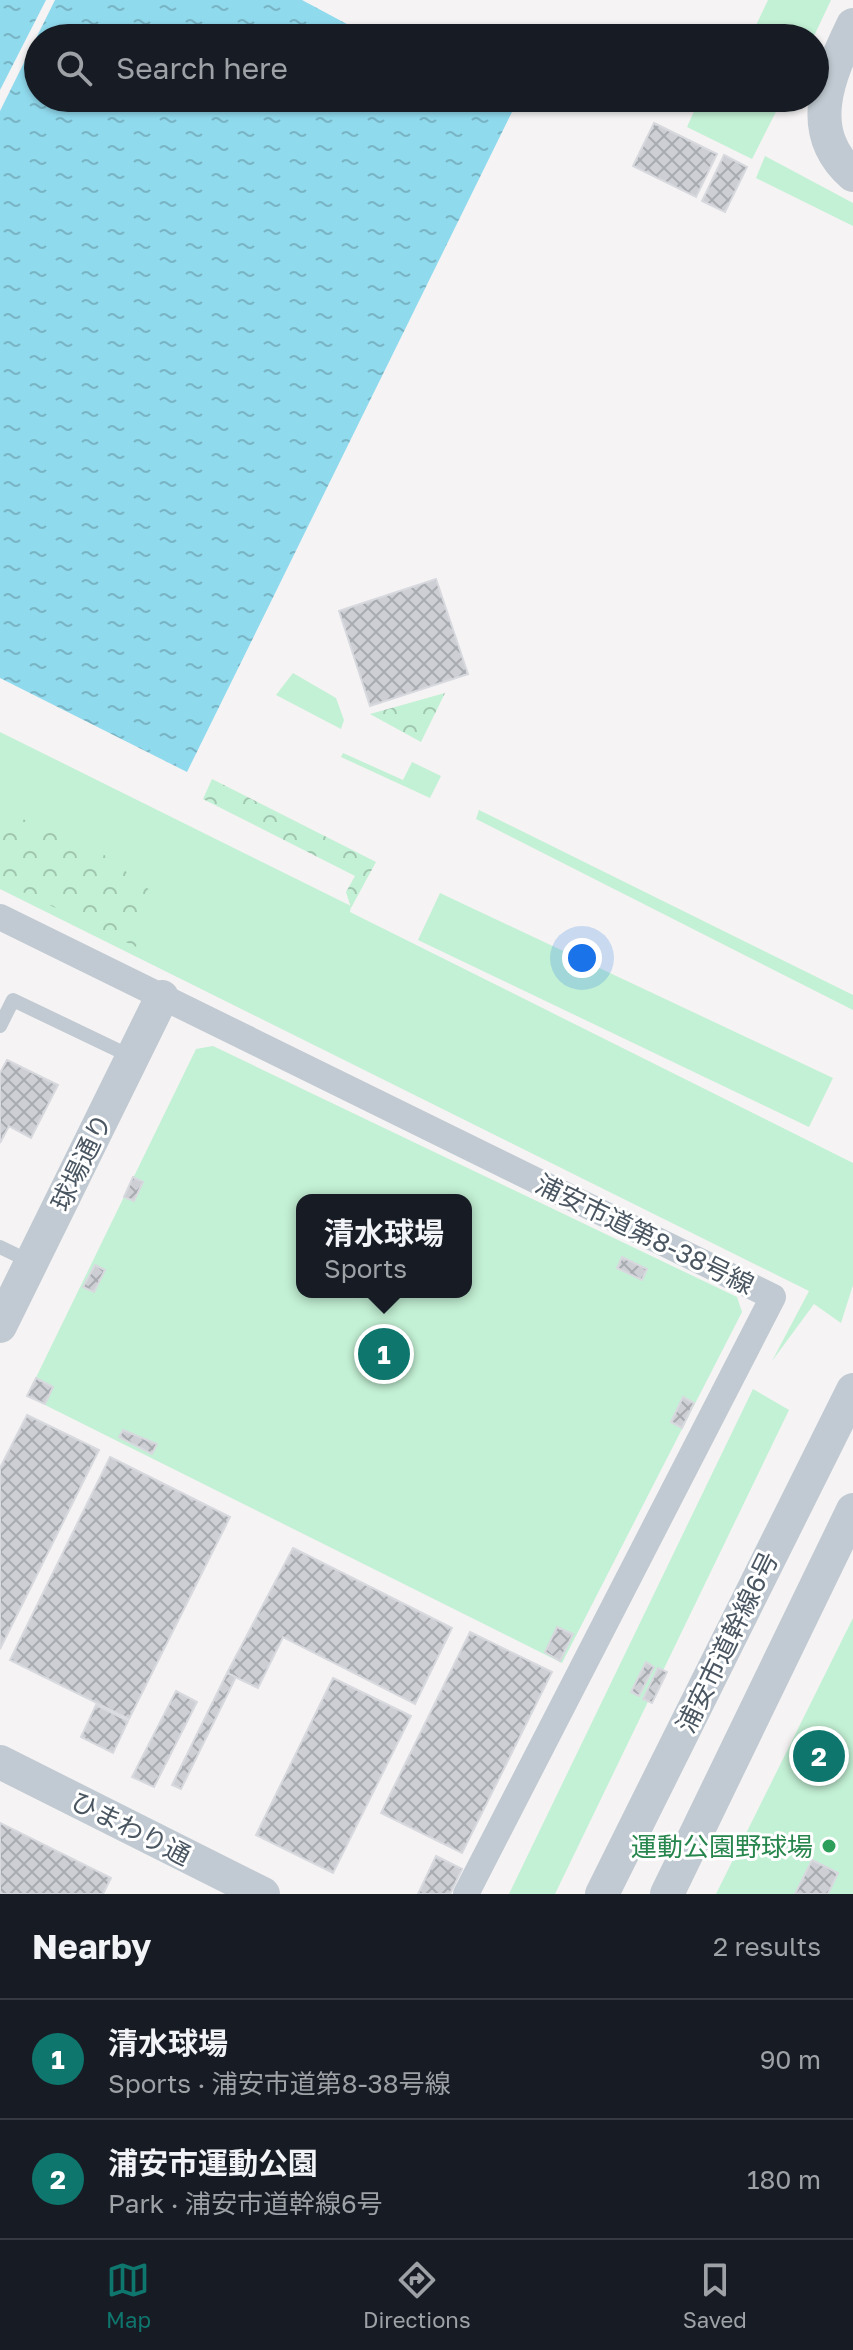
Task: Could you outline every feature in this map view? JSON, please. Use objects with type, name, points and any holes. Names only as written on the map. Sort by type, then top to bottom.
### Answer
[{"type":"street","points":[[829,86],[853,25]]},
{"type":"street","points":[[822,112],[823,125],[831,148],[853,175]]},
{"type":"street","name":"浦安市道第8-38号線","points":[[0,917],[773,1297],[466,1894]]},
{"type":"street","name":"球場通り","points":[[0,1326],[162,997]]},
{"type":"street","name":"浦安市道幹線6号","points":[[602,1894],[853,1390]]},
{"type":"street","points":[[667,1894],[853,1510]]},
{"type":"street","name":"ひまわり通","points":[[0,1762],[263,1894]]},
{"type":"lane","points":[[0,1026],[13,1000],[133,1057]]},
{"type":"lane","points":[[0,1247],[31,1262]]},
{"type":"green space","points":[[768,0],[831,0],[820,24],[757,24]]},
{"type":"green space","points":[[694,112],[776,112],[752,159],[687,127]]},
{"type":"green space","points":[[765,156],[853,203],[853,226],[756,178]]},
{"type":"green space","points":[[293,673],[336,698],[344,720],[341,729],[276,695]]},
{"type":"green space","points":[[445,693],[421,742],[370,714]]},
{"type":"green space","points":[[0,732],[351,906],[350,912],[853,1163],[853,1285],[841,1323],[814,1304],[772,1361],[809,1291],[0,889]]},
{"type":"green space","points":[[343,753],[403,780],[412,762],[441,776],[430,798],[341,757]]},
{"type":"green space","points":[[212,779],[376,862],[351,908],[346,892],[355,876],[203,799]]},
{"type":"green space","points":[[0,809],[103,854],[155,894],[136,947],[0,881]]},
{"type":"green space","points":[[479,810],[853,995],[853,1010],[476,819]]},
{"type":"green space","points":[[440,893],[833,1078],[809,1127],[418,940]]},
{"type":"green space","points":[[213,1046],[737,1297],[742,1312],[562,1663],[27,1396],[196,1049]]},
{"type":"green space","points":[[753,1389],[789,1410],[555,1894],[509,1894]]},
{"type":"green space","points":[[853,1618],[853,1894],[716,1894]]},
{"type":"water","points":[[0,0],[302,0],[347,24],[24,24],[24,112],[512,112],[187,772],[0,678]]},
{"type":"pier","points":[[46,0],[55,0],[43,24],[34,24]]},
{"type":"pier","points":[[24,43],[24,63],[0,111],[0,90]]},
{"type":"building","points":[[654,123],[717,154],[696,197],[633,166]]},
{"type":"building","points":[[724,155],[747,167],[725,212],[702,201]]},
{"type":"building","points":[[436,579],[468,674],[370,706],[339,611]]},
{"type":"building","points":[[7,1060],[58,1085],[31,1138],[9,1126],[0,1143],[0,1073]]},
{"type":"building","points":[[133,1177],[143,1182],[134,1201],[124,1197]]},
{"type":"building","points":[[622,1257],[647,1269],[642,1280],[617,1268]]},
{"type":"building","points":[[95,1265],[105,1270],[94,1292],[83,1287]]},
{"type":"building","points":[[36,1378],[53,1387],[45,1404],[27,1396]]},
{"type":"building","points":[[683,1397],[694,1403],[682,1428],[671,1422]]},
{"type":"building","points":[[27,1415],[99,1450],[0,1649],[0,1468]]},
{"type":"building","points":[[123,1430],[157,1444],[152,1454],[119,1437]]},
{"type":"building","points":[[110,1457],[230,1517],[129,1719],[10,1660]]},
{"type":"building","points":[[293,1548],[452,1628],[415,1704],[283,1637],[258,1688],[227,1673]]},
{"type":"building","points":[[557,1627],[573,1634],[560,1661],[545,1652]]},
{"type":"building","points":[[470,1632],[552,1672],[462,1853],[381,1813]]},
{"type":"building","points":[[646,1662],[654,1667],[639,1696],[631,1692]]},
{"type":"building","points":[[658,1668],[667,1672],[652,1703],[643,1699]]},
{"type":"building","points":[[227,1673],[236,1677],[181,1789],[172,1785]]},
{"type":"building","points":[[333,1678],[411,1716],[333,1873],[256,1835]]},
{"type":"building","points":[[176,1691],[197,1702],[154,1787],[132,1777]]},
{"type":"building","points":[[96,1705],[128,1721],[113,1753],[81,1737]]},
{"type":"building","points":[[0,1823],[111,1878],[103,1894],[0,1894]]},
{"type":"building","points":[[436,1856],[462,1869],[450,1894],[418,1894]]},
{"type":"building","points":[[812,1860],[838,1873],[828,1894],[795,1894]]},
{"type":"place","name":"清水球場","points":[[384,1354]]},
{"type":"place","name":"浦安市運動公園","points":[[819,1756]]},
{"type":"place","name":"運動公園野球場","points":[[829,1846]]}]
